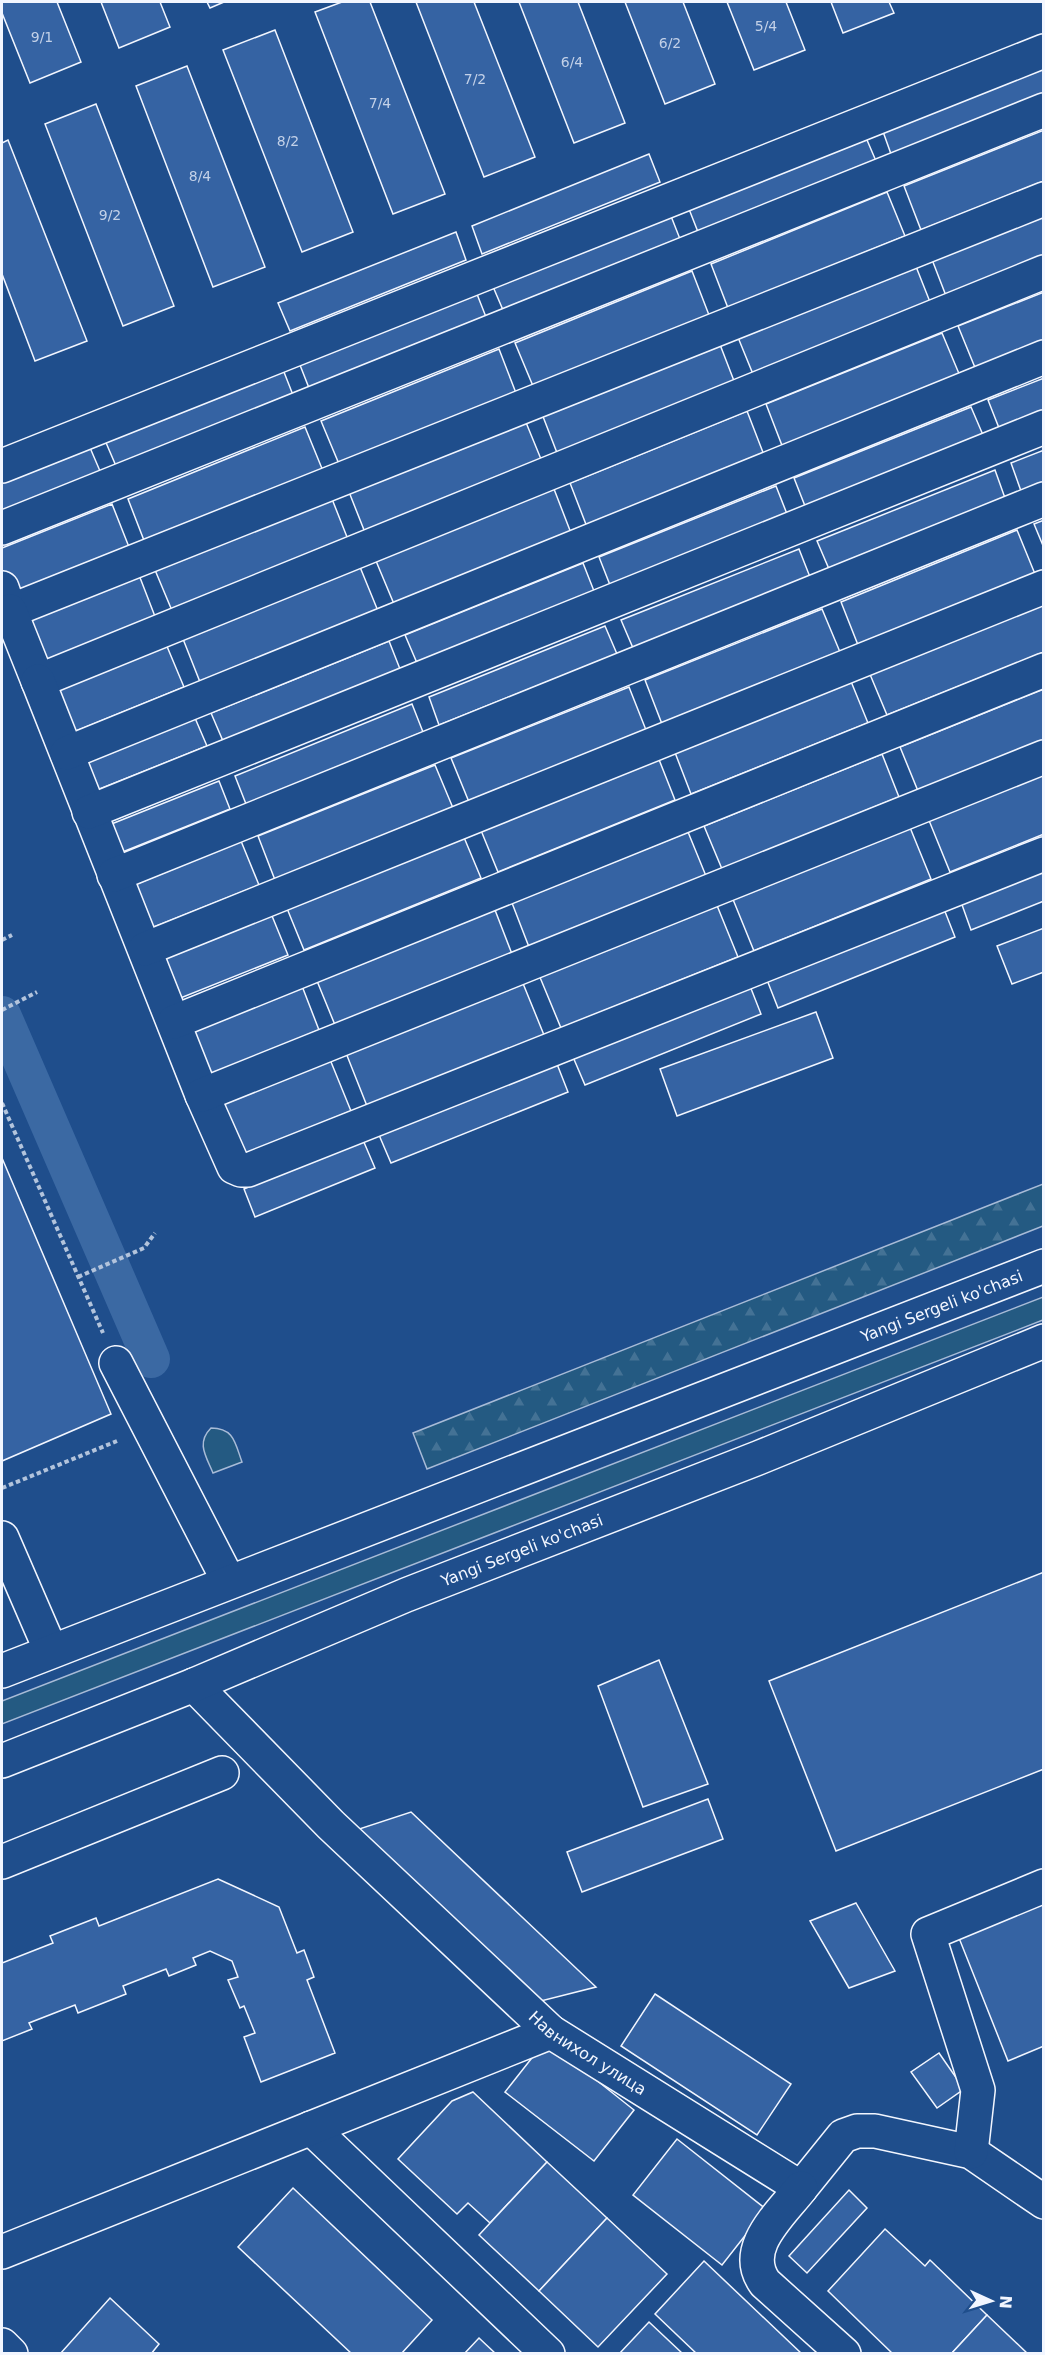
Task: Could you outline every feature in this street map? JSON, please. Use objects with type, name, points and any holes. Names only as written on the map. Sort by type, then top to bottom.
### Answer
[{"type":"street","points":[[2,466],[1044,51]]},
{"type":"street","points":[[2,528],[1044,110]]},
{"type":"street","points":[[1044,199],[6,599],[202,1095],[234,1167],[241,1170],[248,1170],[1044,855]]},
{"type":"street","points":[[38,681],[1044,272]]},
{"type":"street","points":[[67,753],[1044,357]]},
{"type":"street","points":[[89,812],[1044,428]]},
{"type":"street","points":[[114,874],[1044,499]]},
{"type":"street","points":[[145,949],[1044,587]]},
{"type":"street","points":[[174,1022],[1044,670]]},
{"type":"street","points":[[202,1095],[1044,757]]},
{"type":"street","name":"Yangi Sergeli ko'chasi","points":[[2,1671],[1044,1266]]},
{"type":"street","name":"Yangi Sergeli ko'chasi","points":[[2,1761],[194,1685],[406,1594],[758,1458],[1044,1341]]},
{"type":"street","points":[[116,1364],[229,1582]]},
{"type":"street","points":[[2,1538],[51,1651]]},
{"type":"street","name":"Навнихол улица","points":[[194,1685],[331,1825],[551,2032],[801,2188]]},
{"type":"street","points":[[2,1862],[222,1773]]},
{"type":"street","points":[[971,2152],[978,2090],[928,1934],[1044,1886]]},
{"type":"street","points":[[2,2252],[551,2032]]},
{"type":"street","points":[[310,2128],[549,2354]]},
{"type":"street","points":[[844,2354],[765,2283],[758,2272],[756,2255],[761,2241],[843,2136],[857,2131],[875,2132],[971,2152],[1044,2202]]},
{"type":"street","points":[[2,2345],[11,2354]]},
{"type":"path","points":[[2,940],[12,935]]},
{"type":"path","points":[[2,1010],[38,992]]},
{"type":"path","points":[[2,1103],[116,1364]]},
{"type":"path","points":[[78,1277],[144,1248],[155,1233]]},
{"type":"path","points":[[2,1488],[149,1428]]},
{"type":"green space","points":[[1043,1184],[1043,1226],[427,1469],[413,1433]]},
{"type":"green space","points":[[1043,1297],[1043,1320],[2,1724],[2,1701]]},
{"type":"green space","points":[[211,1428],[229,1434],[242,1462],[213,1473],[203,1444]]},
{"type":"building","points":[[2,2],[57,2],[81,62],[30,83],[2,13]]},
{"type":"building","points":[[101,2],[160,2],[170,27],[119,48]]},
{"type":"building","points":[[207,2],[224,2],[210,8]]},
{"type":"building","points":[[342,2],[370,2],[445,194],[393,214],[315,12]]},
{"type":"building","points":[[416,2],[474,2],[535,157],[484,177]]},
{"type":"building","points":[[519,2],[578,2],[625,123],[574,143]]},
{"type":"building","points":[[625,2],[683,2],[715,84],[665,104]]},
{"type":"building","points":[[727,2],[786,2],[805,50],[754,70]]},
{"type":"building","points":[[831,2],[889,2],[894,13],[843,33]]},
{"type":"building","points":[[275,30],[353,232],[302,252],[223,50]]},
{"type":"building","points":[[1044,60],[1044,93],[891,154],[881,126]]},
{"type":"building","points":[[187,66],[265,267],[213,287],[136,86]]},
{"type":"building","points":[[96,104],[174,306],[123,326],[45,124]]},
{"type":"building","points":[[1044,130],[1044,181],[921,230],[904,186]]},
{"type":"building","points":[[864,133],[876,161],[698,232],[687,204]]},
{"type":"building","points":[[8,140],[87,341],[35,361],[2,274],[2,143]]},
{"type":"building","points":[[649,154],[660,182],[482,254],[472,226]]},
{"type":"building","points":[[887,192],[905,236],[728,308],[711,264]]},
{"type":"building","points":[[669,211],[680,239],[503,310],[491,282]]},
{"type":"building","points":[[1044,212],[1044,263],[948,301],[931,257]]},
{"type":"building","points":[[456,232],[466,260],[290,331],[278,303]]},
{"type":"building","points":[[915,264],[932,307],[755,379],[737,335]]},
{"type":"building","points":[[692,271],[709,315],[533,386],[515,343]]},
{"type":"building","points":[[475,289],[486,317],[309,388],[298,360]]},
{"type":"building","points":[[1044,292],[1044,343],[976,370],[958,326]]},
{"type":"building","points":[[942,333],[960,376],[783,448],[766,404]]},
{"type":"building","points":[[719,342],[736,386],[559,458],[542,414]]},
{"type":"building","points":[[499,349],[516,393],[339,464],[321,421]]},
{"type":"building","points":[[282,367],[293,395],[116,466],[104,438]]},
{"type":"building","points":[[1044,378],[1044,410],[999,428],[988,400]]},
{"type":"building","points":[[971,407],[983,435],[805,506],[794,478]]},
{"type":"building","points":[[747,411],[764,455],[587,527],[570,483]]},
{"type":"building","points":[[525,420],[543,464],[366,535],[349,492]]},
{"type":"building","points":[[305,427],[323,471],[145,543],[128,499]]},
{"type":"building","points":[[88,443],[100,471],[2,511],[2,479]]},
{"type":"building","points":[[1044,450],[1044,483],[1021,491],[1011,463]]},
{"type":"building","points":[[995,470],[1005,498],[829,569],[817,541]]},
{"type":"building","points":[[776,486],[787,514],[610,585],[599,557]]},
{"type":"building","points":[[554,489],[571,533],[394,604],[376,561]]},
{"type":"building","points":[[332,499],[349,542],[173,613],[155,570]]},
{"type":"building","points":[[112,504],[129,547],[9,596],[2,576],[2,548]]},
{"type":"building","points":[[1044,520],[1044,548],[1034,524]]},
{"type":"building","points":[[1017,530],[1035,574],[858,645],[841,602]]},
{"type":"building","points":[[799,549],[810,577],[633,648],[621,620]]},
{"type":"building","points":[[583,563],[594,591],[417,663],[405,635]]},
{"type":"building","points":[[360,567],[378,611],[200,682],[183,639]]},
{"type":"building","points":[[139,575],[156,619],[37,667],[19,623]]},
{"type":"building","points":[[1044,601],[1044,652],[887,715],[869,672]]},
{"type":"building","points":[[822,609],[840,652],[662,724],[645,680]]},
{"type":"building","points":[[605,626],[617,654],[439,725],[429,697]]},
{"type":"building","points":[[389,641],[400,669],[223,741],[211,713]]},
{"type":"building","points":[[166,644],[184,687],[64,736],[47,693]]},
{"type":"building","points":[[850,679],[868,723],[691,794],[674,750]]},
{"type":"building","points":[[629,687],[646,730],[469,802],[451,758]]},
{"type":"building","points":[[1044,689],[1044,740],[918,791],[900,747]]},
{"type":"building","points":[[412,704],[423,732],[246,804],[235,776]]},
{"type":"building","points":[[195,718],[207,746],[87,794],[75,766]]},
{"type":"building","points":[[882,754],[899,797],[722,869],[704,826]]},
{"type":"building","points":[[658,757],[675,800],[498,872],[480,828]]},
{"type":"building","points":[[435,765],[453,808],[275,880],[258,836]]},
{"type":"building","points":[[1044,772],[1044,834],[950,872],[928,818]]},
{"type":"building","points":[[219,781],[230,809],[110,857],[99,829]]},
{"type":"building","points":[[909,825],[931,879],[754,951],[732,897]]},
{"type":"building","points":[[688,832],[706,876],[529,947],[512,903]]},
{"type":"building","points":[[463,835],[481,878],[304,950],[286,906]]},
{"type":"building","points":[[241,841],[259,885],[139,933],[122,890]]},
{"type":"building","points":[[1044,869],[1044,901],[971,930],[961,902]]},
{"type":"building","points":[[716,903],[738,957],[561,1028],[539,975]]},
{"type":"building","points":[[944,909],[955,937],[778,1008],[767,980]]},
{"type":"building","points":[[495,910],[512,954],[335,1025],[317,981]]},
{"type":"building","points":[[270,911],[288,955],[168,1003],[151,960]]},
{"type":"building","points":[[1044,928],[1044,972],[1012,984],[997,946]]},
{"type":"building","points":[[522,981],[544,1035],[367,1106],[346,1053]]},
{"type":"building","points":[[302,986],[319,1030],[200,1079],[182,1035]]},
{"type":"building","points":[[750,986],[761,1014],[585,1085],[573,1057]]},
{"type":"building","points":[[816,1012],[833,1058],[677,1116],[660,1069]]},
{"type":"building","points":[[329,1057],[351,1111],[231,1160],[210,1106]]},
{"type":"building","points":[[557,1064],[568,1092],[391,1163],[379,1135]]},
{"type":"building","points":[[363,1140],[375,1168],[255,1217],[244,1189]]},
{"type":"building","points":[[2,1158],[111,1414],[2,1461]]},
{"type":"building","points":[[1044,1572],[1044,1769],[836,1851],[769,1681]]},
{"type":"building","points":[[659,1660],[708,1784],[643,1807],[598,1686]]},
{"type":"building","points":[[708,1799],[723,1839],[582,1892],[567,1852]]},
{"type":"building","points":[[411,1812],[596,1987],[533,2003],[350,1832]]},
{"type":"building","points":[[218,1879],[279,1907],[297,1953],[304,1950],[314,1977],[307,1980],[335,2053],[261,2082],[244,2037],[255,2033],[244,2006],[240,2008],[228,1980],[238,1977],[232,1961],[210,1951],[193,1958],[196,1965],[169,1976],[166,1969],[123,1986],[126,1994],[78,2013],[75,2005],[29,2023],[32,2029],[2,2041],[2,1963],[53,1943],[50,1936],[96,1918],[99,1926]]},
{"type":"building","points":[[856,1903],[895,1971],[849,1988],[810,1921]]},
{"type":"building","points":[[1044,1904],[1044,2046],[1008,2061],[959,1938]]},
{"type":"building","points":[[655,1994],[791,2084],[757,2135],[621,2046]]},
{"type":"building","points":[[546,2040],[634,2110],[594,2161],[505,2092]]},
{"type":"building","points":[[939,2053],[964,2089],[937,2108],[911,2072]]},
{"type":"building","points":[[473,2092],[547,2162],[490,2223],[468,2203],[457,2214],[398,2159],[452,2101]]},
{"type":"building","points":[[677,2139],[766,2209],[722,2265],[633,2195]]},
{"type":"building","points":[[547,2162],[607,2218],[539,2291],[479,2235]]},
{"type":"building","points":[[293,2188],[432,2320],[401,2354],[352,2354],[238,2247]]},
{"type":"building","points":[[849,2190],[867,2208],[807,2273],[789,2256]]},
{"type":"building","points":[[607,2218],[667,2274],[598,2347],[539,2291]]},
{"type":"building","points":[[885,2229],[925,2266],[930,2260],[987,2315],[951,2354],[893,2354],[828,2291]]},
{"type":"building","points":[[704,2261],[802,2354],[697,2354],[655,2314]]},
{"type":"building","points":[[110,2298],[159,2344],[151,2354],[60,2354]]},
{"type":"building","points":[[987,2315],[1028,2354],[951,2354]]},
{"type":"building","points":[[649,2322],[683,2354],[619,2354]]},
{"type":"building","points":[[479,2338],[496,2354],[464,2354]]},
{"type":"waterway","points":[[2,1015],[151,1359]]}]
